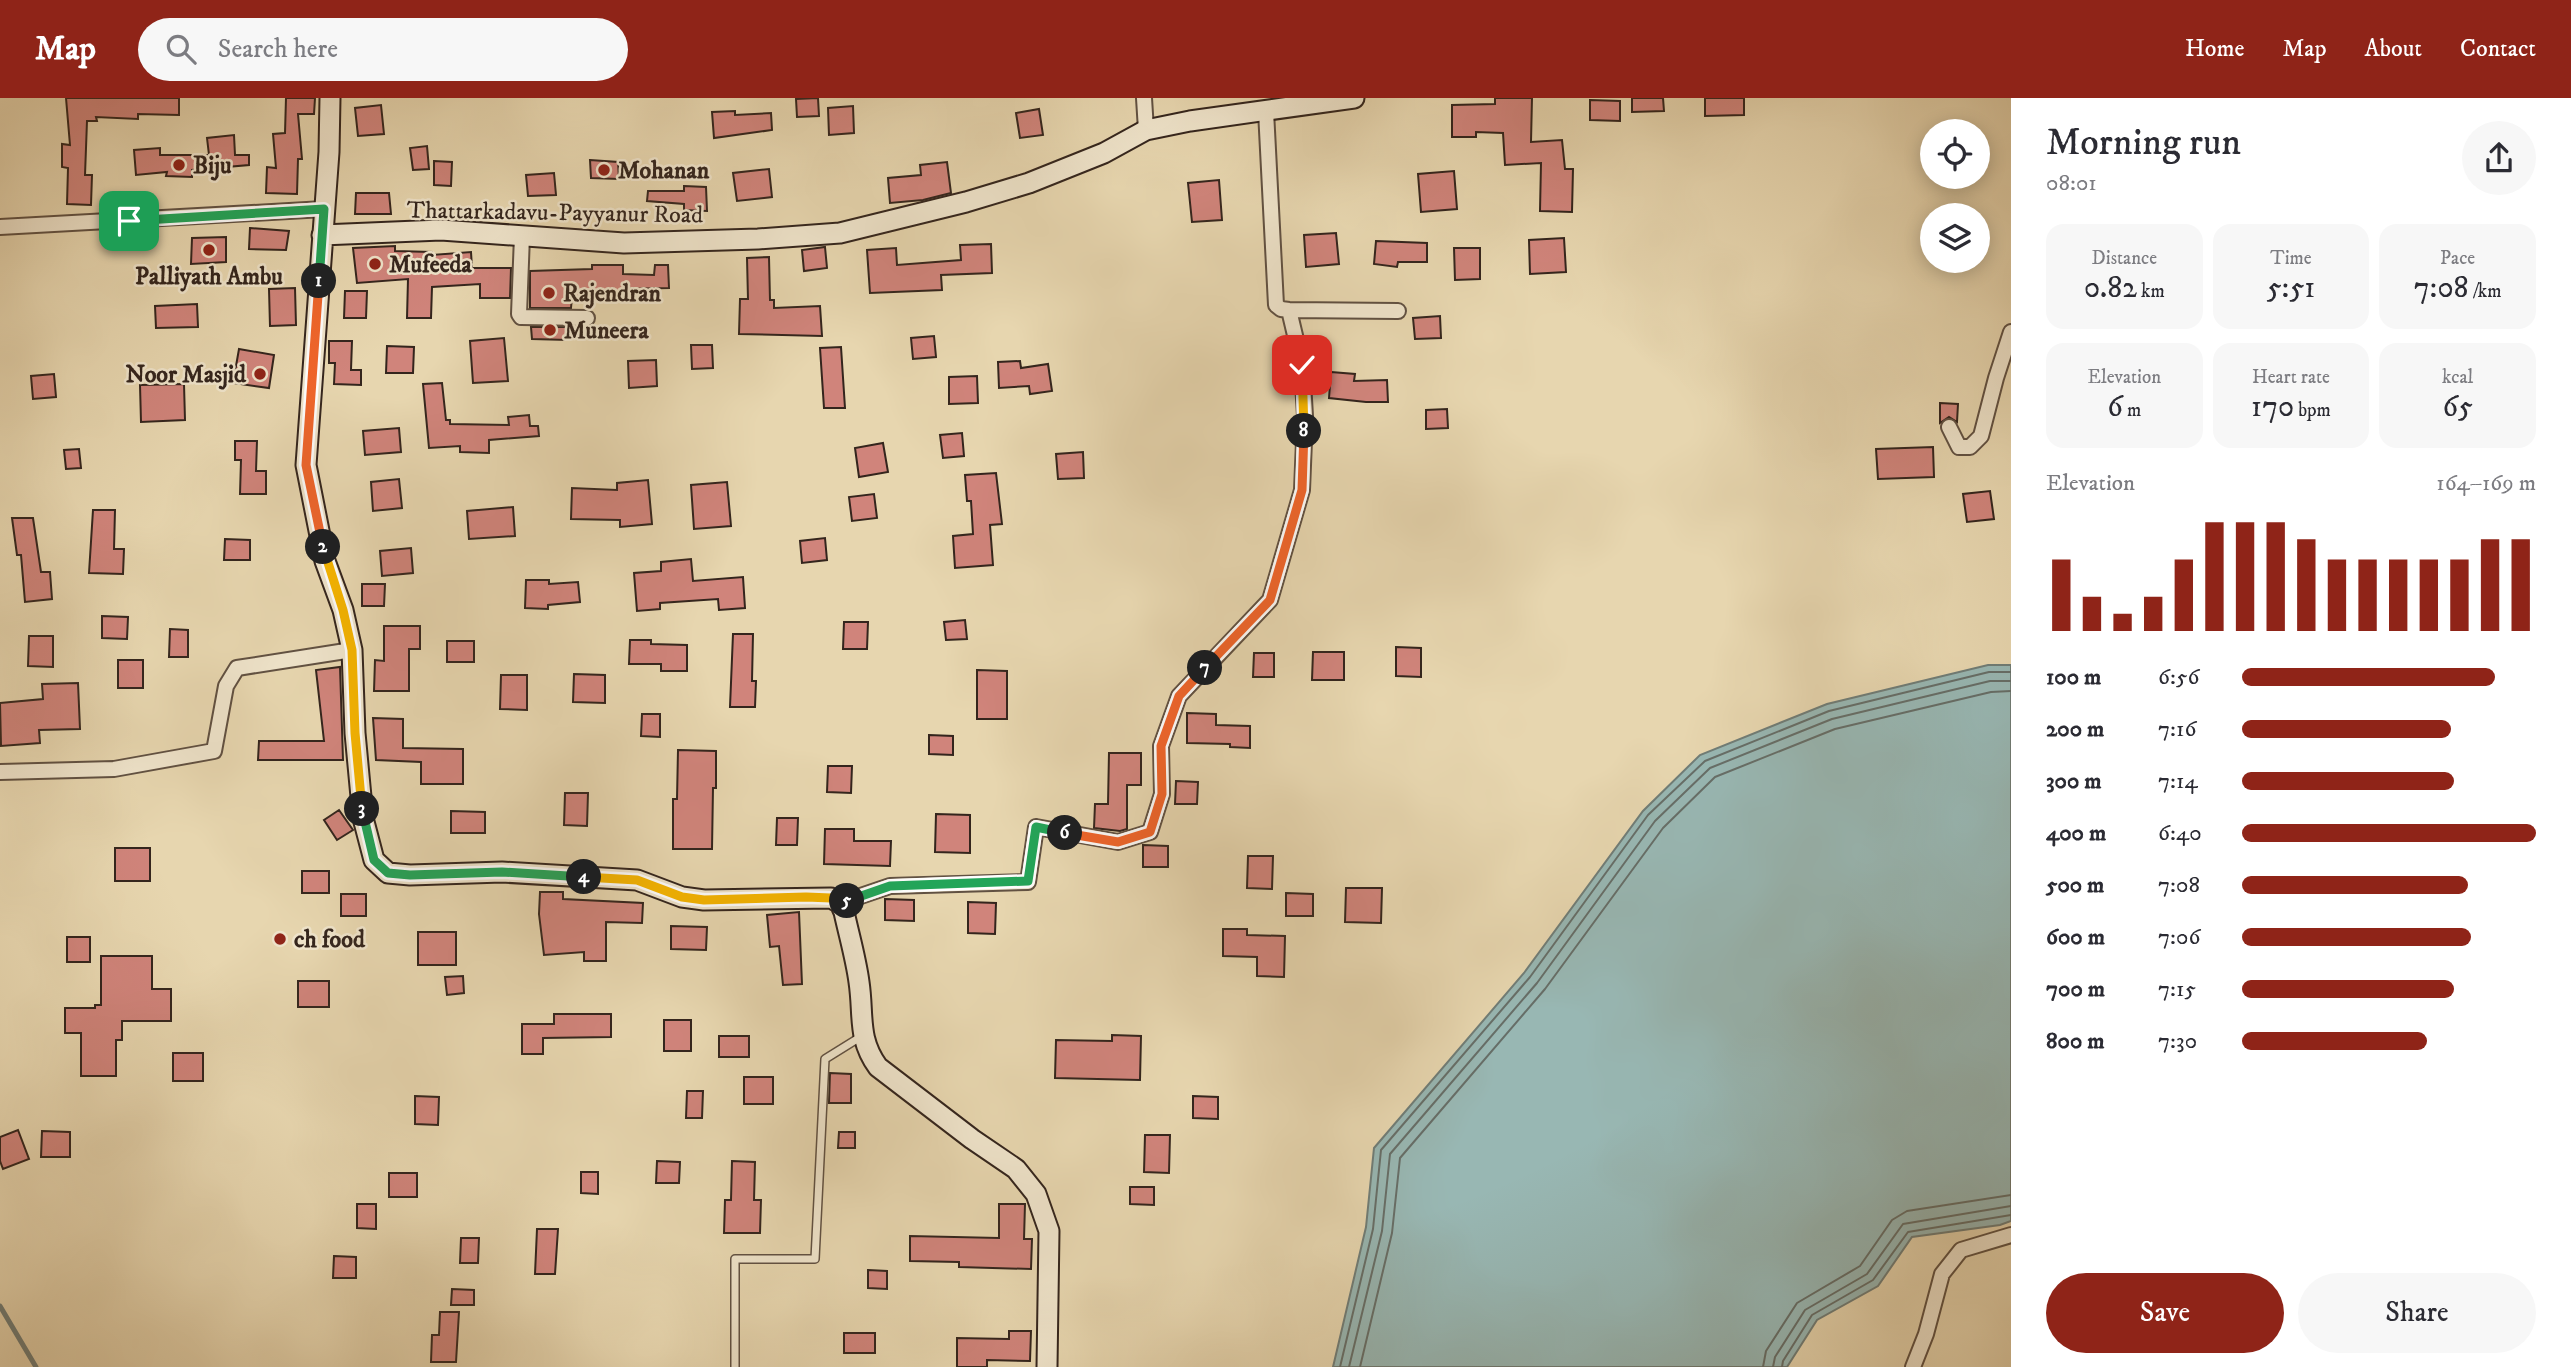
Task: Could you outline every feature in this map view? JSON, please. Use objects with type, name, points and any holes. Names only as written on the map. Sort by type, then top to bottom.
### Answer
[{"type":"main road","points":[[330,98],[329,152],[306,465],[326,561],[343,610],[352,650],[355,733],[363,818],[374,860],[388,873],[410,875],[502,872],[637,880],[682,897],[704,900],[806,897],[831,898],[840,903],[860,985],[862,1036],[869,1055],[878,1067],[1016,1169],[1036,1194],[1049,1231],[1047,1367]]},
{"type":"main road","name":"Thattarkadavu-Payyanur Road","points":[[322,236],[441,230],[624,243],[758,239],[840,233],[966,202],[1029,183],[1104,153],[1146,130],[1354,98]]},
{"type":"street","points":[[1144,98],[1146,130]]},
{"type":"street","points":[[1266,111],[1276,305],[1289,310],[1398,311]]},
{"type":"street","points":[[0,227],[324,209]]},
{"type":"street","points":[[522,236],[521,317],[587,318]]},
{"type":"street","points":[[840,903],[890,886],[1028,881],[1036,827],[1118,842],[1150,832],[1162,794],[1161,746],[1179,696],[1270,600],[1302,490],[1305,416],[1302,365],[1289,310]]},
{"type":"street","points":[[1949,427],[1959,447],[1970,447],[1981,436],[2011,332]]},
{"type":"street","points":[[0,772],[114,769],[214,751],[226,686],[237,668],[352,650]]},
{"type":"street","points":[[1913,1367],[1926,1334],[1942,1274],[1961,1250],[2011,1235]]},
{"type":"lane","points":[[735,1367],[735,1259],[815,1259],[825,1059],[862,1036]]},
{"type":"water","points":[[1988,665],[2011,665],[2011,1221],[2000,1225],[1912,1237],[1878,1286],[1817,1320],[1787,1367],[1333,1367],[1366,1227],[1374,1148],[1524,973],[1643,811],[1700,755],[1827,704]]},
{"type":"building","points":[[66,98],[179,98],[179,115],[138,114],[138,119],[96,117],[97,121],[87,121],[85,175],[92,175],[91,205],[67,204],[68,168],[62,167],[62,144],[70,145]]},
{"type":"building","points":[[286,98],[315,98],[314,114],[298,114],[302,159],[298,159],[297,194],[266,193],[267,167],[276,168],[273,134],[285,133]]},
{"type":"building","points":[[818,98],[819,116],[797,117],[796,99]]},
{"type":"building","points":[[1495,98],[1532,98],[1531,142],[1562,140],[1565,169],[1573,169],[1572,212],[1540,211],[1541,163],[1505,165],[1503,133],[1476,132],[1476,137],[1452,137],[1452,105],[1495,104]]},
{"type":"building","points":[[1632,98],[1663,98],[1664,111],[1632,112]]},
{"type":"building","points":[[1705,98],[1744,98],[1744,115],[1705,116]]},
{"type":"building","points":[[1590,100],[1620,101],[1620,121],[1590,120]]},
{"type":"building","points":[[381,105],[384,134],[358,136],[355,108]]},
{"type":"building","points":[[853,106],[854,133],[829,135],[828,108]]},
{"type":"building","points":[[1039,109],[1043,135],[1020,138],[1016,113]]},
{"type":"building","points":[[735,111],[735,115],[771,113],[772,130],[714,138],[712,112]]},
{"type":"building","points":[[234,135],[235,155],[249,155],[249,165],[192,170],[192,177],[166,176],[167,172],[136,175],[134,150],[160,148],[160,155],[209,155],[207,138]]},
{"type":"building","points":[[427,146],[429,169],[413,170],[410,148]]},
{"type":"building","name":"Mohanan","points":[[590,160],[618,162],[619,179],[591,178]]},
{"type":"building","points":[[434,161],[452,162],[451,186],[434,185]]},
{"type":"building","points":[[947,162],[951,193],[923,200],[890,203],[888,178],[921,175],[920,165]]},
{"type":"building","points":[[769,169],[772,197],[737,201],[733,173]]},
{"type":"building","points":[[1454,171],[1457,209],[1421,212],[1418,174]]},
{"type":"building","points":[[554,173],[556,195],[528,196],[526,175]]},
{"type":"building","points":[[1219,180],[1222,220],[1192,222],[1188,183]]},
{"type":"building","points":[[684,186],[706,187],[707,211],[684,210],[684,204],[647,201],[648,191],[684,191]]},
{"type":"building","points":[[356,193],[389,193],[391,214],[355,214]]},
{"type":"building","points":[[250,228],[289,231],[286,250],[249,249]]},
{"type":"building","points":[[1336,233],[1339,264],[1306,267],[1304,235]]},
{"type":"building","name":"Palliyath Ambu","points":[[226,237],[226,262],[191,264],[192,238]]},
{"type":"building","points":[[1564,238],[1566,272],[1530,274],[1529,240]]},
{"type":"building","points":[[1376,241],[1427,243],[1427,262],[1398,262],[1397,267],[1374,264]]},
{"type":"building","points":[[991,244],[992,273],[941,275],[942,290],[870,293],[867,250],[896,248],[897,265],[961,260],[960,245]]},
{"type":"building","points":[[395,246],[395,251],[432,252],[432,255],[471,252],[472,268],[511,268],[510,298],[480,298],[480,284],[432,287],[431,318],[407,318],[408,279],[357,283],[353,248]]},
{"type":"building","points":[[825,247],[827,268],[804,271],[802,250]]},
{"type":"building","points":[[1454,248],[1480,248],[1480,279],[1455,280]]},
{"type":"building","points":[[769,257],[770,300],[774,300],[774,308],[820,306],[822,336],[739,334],[740,299],[748,299],[747,258]]},
{"type":"building","points":[[592,265],[623,265],[623,274],[654,275],[655,265],[668,265],[669,288],[624,289],[624,302],[572,297],[571,308],[530,308],[530,271],[592,269]]},
{"type":"building","points":[[295,288],[296,325],[270,326],[269,289]]},
{"type":"building","points":[[345,291],[367,291],[366,318],[344,318]]},
{"type":"building","points":[[197,304],[198,327],[156,328],[155,306]]},
{"type":"building","points":[[1440,316],[1441,338],[1415,339],[1413,318]]},
{"type":"building","name":"Muneera","points":[[531,327],[569,327],[568,340],[532,339]]},
{"type":"building","points":[[934,336],[936,357],[913,359],[911,338]]},
{"type":"building","points":[[504,338],[508,381],[473,383],[470,341]]},
{"type":"building","points":[[329,341],[352,341],[351,370],[361,370],[361,385],[334,384],[335,363],[329,363]]},
{"type":"building","points":[[691,345],[712,345],[713,368],[692,369]]},
{"type":"building","points":[[387,346],[414,347],[413,373],[386,373]]},
{"type":"building","points":[[841,347],[845,408],[824,408],[820,348]]},
{"type":"building","points":[[239,349],[274,355],[269,388],[233,383]]},
{"type":"building","points":[[656,360],[657,386],[629,388],[628,361]]},
{"type":"building","points":[[1020,361],[1021,368],[1048,364],[1052,391],[1030,394],[1029,386],[999,388],[998,362]]},
{"type":"building","points":[[1331,372],[1355,374],[1354,381],[1387,380],[1388,402],[1329,398]]},
{"type":"building","points":[[54,374],[56,397],[33,399],[31,376]]},
{"type":"building","points":[[977,376],[978,403],[949,404],[949,377]]},
{"type":"building","points":[[442,383],[446,420],[450,420],[450,424],[509,425],[508,417],[529,415],[530,426],[538,426],[539,436],[489,440],[489,453],[460,452],[460,446],[429,448],[423,384]]},
{"type":"building","points":[[184,384],[185,420],[141,422],[140,385]]},
{"type":"building","points":[[1940,403],[1958,404],[1957,422],[1949,417],[1940,423]]},
{"type":"building","points":[[1447,409],[1448,428],[1426,429],[1426,410]]},
{"type":"building","points":[[399,428],[401,452],[365,455],[363,431]]},
{"type":"building","points":[[962,433],[964,456],[943,458],[940,435]]},
{"type":"building","points":[[235,441],[257,441],[256,471],[266,471],[266,494],[240,494],[241,460],[235,460]]},
{"type":"building","points":[[883,443],[888,472],[859,477],[855,448]]},
{"type":"building","points":[[1933,447],[1934,477],[1878,479],[1876,449]]},
{"type":"building","points":[[79,449],[81,468],[66,469],[64,450]]},
{"type":"building","points":[[1083,452],[1084,478],[1058,479],[1056,454]]},
{"type":"building","points":[[996,473],[1002,524],[990,525],[993,565],[955,568],[953,536],[973,534],[971,501],[967,501],[965,475]]},
{"type":"building","points":[[399,479],[402,508],[373,511],[371,482]]},
{"type":"building","points":[[648,480],[652,524],[620,527],[620,520],[571,519],[572,488],[617,490],[617,483]]},
{"type":"building","points":[[727,482],[731,526],[694,529],[691,485]]},
{"type":"building","points":[[1990,491],[1994,519],[1967,522],[1963,494]]},
{"type":"building","points":[[874,494],[877,518],[852,521],[849,497]]},
{"type":"building","points":[[513,507],[515,536],[469,539],[467,511]]},
{"type":"building","points":[[93,510],[115,510],[114,549],[124,549],[123,574],[89,573]]},
{"type":"building","points":[[12,518],[33,518],[41,572],[50,572],[52,599],[25,602],[21,555],[17,555]]},
{"type":"building","points":[[825,538],[827,560],[802,563],[800,541]]},
{"type":"building","points":[[225,539],[250,540],[250,560],[224,560]]},
{"type":"building","points":[[411,548],[413,573],[382,576],[380,551]]},
{"type":"building","points":[[691,559],[693,581],[743,577],[745,608],[719,610],[718,599],[660,603],[660,609],[637,611],[634,573],[661,571],[661,562]]},
{"type":"building","points":[[526,580],[549,580],[549,584],[578,582],[580,602],[548,605],[548,609],[525,608]]},
{"type":"building","points":[[362,584],[385,584],[384,606],[362,606]]},
{"type":"building","points":[[102,616],[128,617],[127,639],[102,638]]},
{"type":"building","points":[[965,620],[967,639],[946,640],[944,622]]},
{"type":"building","points":[[844,622],[868,622],[867,649],[843,649]]},
{"type":"building","points":[[384,626],[420,626],[420,649],[409,649],[409,691],[374,691],[375,660],[384,661]]},
{"type":"building","points":[[170,629],[188,630],[188,657],[169,657]]},
{"type":"building","points":[[733,634],[753,634],[752,681],[756,681],[755,707],[730,707]]},
{"type":"building","points":[[29,636],[53,636],[53,667],[28,666]]},
{"type":"building","points":[[630,640],[651,640],[651,644],[687,645],[687,671],[661,671],[661,664],[629,664]]},
{"type":"building","points":[[447,641],[474,641],[474,662],[447,662]]},
{"type":"building","points":[[1396,647],[1421,648],[1421,677],[1396,676]]},
{"type":"building","points":[[1313,652],[1344,652],[1344,680],[1312,680]]},
{"type":"building","points":[[1254,653],[1274,653],[1274,677],[1253,677]]},
{"type":"building","points":[[118,660],[143,660],[143,688],[118,688]]},
{"type":"building","points":[[340,667],[343,760],[258,760],[259,741],[324,741],[316,670]]},
{"type":"building","points":[[977,670],[1007,671],[1007,719],[977,719]]},
{"type":"building","points":[[574,674],[605,675],[605,703],[573,702]]},
{"type":"building","points":[[501,675],[527,675],[527,710],[500,709]]},
{"type":"building","points":[[78,683],[80,729],[39,730],[40,743],[1,746],[0,703],[43,699],[42,684]]},
{"type":"building","points":[[1187,713],[1216,714],[1216,725],[1250,726],[1250,748],[1230,747],[1230,744],[1187,743]]},
{"type":"building","points":[[642,714],[660,714],[660,737],[641,736]]},
{"type":"building","points":[[373,718],[403,719],[403,748],[463,749],[463,784],[421,784],[421,762],[376,760]]},
{"type":"building","points":[[929,735],[953,736],[953,755],[929,754]]},
{"type":"building","points":[[678,750],[716,751],[712,849],[673,849],[673,799],[677,799]]},
{"type":"building","points":[[1109,753],[1141,753],[1141,785],[1127,785],[1127,829],[1120,831],[1094,828],[1095,804],[1108,804]]},
{"type":"building","points":[[828,766],[852,766],[851,793],[827,792]]},
{"type":"building","points":[[1176,781],[1198,782],[1197,804],[1175,804]]},
{"type":"building","points":[[565,793],[588,793],[587,826],[564,825]]},
{"type":"building","points":[[339,810],[353,830],[337,840],[324,820]]},
{"type":"building","points":[[451,811],[485,812],[485,833],[451,833]]},
{"type":"building","points":[[936,814],[970,815],[970,853],[935,852]]},
{"type":"building","points":[[777,818],[798,818],[797,845],[776,845]]},
{"type":"building","points":[[825,829],[854,829],[854,841],[891,841],[890,866],[824,864]]},
{"type":"building","points":[[1143,845],[1168,846],[1168,867],[1143,867]]},
{"type":"building","points":[[115,848],[150,848],[150,881],[115,881]]},
{"type":"building","points":[[1248,856],[1273,856],[1272,889],[1247,888]]},
{"type":"building","points":[[302,871],[329,871],[329,893],[302,893]]},
{"type":"building","points":[[1346,888],[1382,888],[1381,923],[1345,922]]},
{"type":"building","points":[[540,892],[563,892],[563,899],[643,903],[642,923],[606,922],[606,961],[584,961],[584,952],[544,955],[539,914]]},
{"type":"building","points":[[1286,893],[1313,894],[1313,916],[1286,916]]},
{"type":"building","points":[[341,894],[366,894],[366,916],[341,916]]},
{"type":"building","points":[[885,899],[914,900],[914,921],[885,920]]},
{"type":"building","points":[[968,902],[996,903],[995,934],[968,933]]},
{"type":"building","points":[[799,912],[802,984],[783,985],[779,946],[770,947],[767,915]]},
{"type":"building","points":[[671,926],[707,927],[706,950],[671,949]]},
{"type":"building","points":[[1223,929],[1247,929],[1247,935],[1285,936],[1284,977],[1257,976],[1257,957],[1223,956]]},
{"type":"building","points":[[418,932],[456,932],[456,965],[418,965]]},
{"type":"building","points":[[67,937],[90,937],[90,962],[67,962]]},
{"type":"building","points":[[101,956],[152,956],[152,989],[171,989],[171,1021],[122,1021],[122,1040],[116,1040],[116,1076],[81,1076],[81,1033],[65,1033],[65,1008],[95,1008],[95,1005],[101,1005]]},
{"type":"building","points":[[463,976],[464,993],[447,995],[445,977]]},
{"type":"building","points":[[298,981],[329,981],[329,1007],[298,1007]]},
{"type":"building","points":[[554,1014],[611,1014],[611,1037],[543,1038],[543,1054],[522,1054],[522,1024],[554,1024]]},
{"type":"building","points":[[664,1020],[691,1020],[691,1051],[664,1051]]},
{"type":"building","points":[[1112,1035],[1141,1036],[1140,1080],[1055,1078],[1056,1040],[1112,1041]]},
{"type":"building","points":[[719,1036],[749,1036],[749,1057],[719,1057]]},
{"type":"building","points":[[173,1053],[203,1053],[203,1081],[173,1081]]},
{"type":"building","points":[[830,1073],[851,1074],[851,1103],[829,1103]]},
{"type":"building","points":[[744,1077],[773,1077],[773,1104],[744,1104]]},
{"type":"building","points":[[687,1091],[703,1091],[702,1118],[686,1118]]},
{"type":"building","points":[[415,1096],[439,1097],[438,1125],[415,1124]]},
{"type":"building","points":[[1193,1096],[1218,1097],[1218,1119],[1193,1118]]},
{"type":"building","points":[[18,1130],[29,1159],[3,1169],[0,1161],[0,1137]]},
{"type":"building","points":[[42,1131],[70,1132],[70,1157],[41,1157]]},
{"type":"building","points":[[839,1132],[855,1132],[855,1148],[838,1148]]},
{"type":"building","points":[[1145,1135],[1170,1135],[1169,1173],[1144,1172]]},
{"type":"building","points":[[657,1161],[680,1162],[679,1183],[656,1183]]},
{"type":"building","points":[[732,1161],[755,1162],[754,1200],[761,1200],[760,1233],[724,1233],[725,1200],[731,1200]]},
{"type":"building","points":[[581,1172],[598,1172],[598,1194],[581,1193]]},
{"type":"building","points":[[389,1173],[417,1173],[417,1197],[389,1197]]},
{"type":"building","points":[[1130,1187],[1154,1187],[1154,1205],[1130,1204]]},
{"type":"building","points":[[357,1204],[376,1204],[376,1229],[357,1228]]},
{"type":"building","points":[[999,1204],[1025,1204],[1024,1239],[1032,1239],[1031,1269],[959,1267],[959,1262],[910,1261],[910,1236],[999,1238]]},
{"type":"building","points":[[537,1229],[558,1229],[555,1274],[535,1274]]},
{"type":"building","points":[[461,1238],[479,1238],[478,1263],[460,1263]]},
{"type":"building","points":[[334,1256],[356,1257],[356,1278],[333,1278]]},
{"type":"building","points":[[868,1270],[887,1271],[887,1289],[868,1288]]},
{"type":"building","points":[[452,1289],[474,1290],[474,1305],[451,1305]]},
{"type":"building","points":[[440,1312],[459,1312],[456,1362],[431,1362],[432,1335],[439,1335]]},
{"type":"building","points":[[1009,1331],[1031,1331],[1030,1361],[987,1360],[987,1367],[957,1367],[957,1338],[1009,1339]]},
{"type":"building","points":[[844,1333],[875,1333],[875,1353],[844,1353]]},
{"type":"waterway","points":[[0,1306],[36,1367]]},
{"type":"place","name":"Biju","points":[[179,165]]},
{"type":"place","name":"Mohanan","points":[[604,170]]},
{"type":"place","name":"Palliyath Ambu","points":[[209,250]]},
{"type":"place","name":"Mufeeda","points":[[375,264]]},
{"type":"place","name":"Rajendran","points":[[549,293]]},
{"type":"place","name":"Muneera","points":[[550,330]]},
{"type":"place","name":"Noor Masjid","points":[[260,374]]},
{"type":"place","name":"ch food","points":[[280,939]]},
{"type":"route","points":[[129,221],[324,209],[306,465],[326,561],[343,610],[352,650],[355,733],[363,818],[374,860],[388,873],[410,875],[502,872],[594,877],[637,880],[682,897],[704,900],[806,897],[831,898],[840,903],[890,886],[1028,881],[1036,827],[1118,842],[1150,832],[1162,794],[1161,746],[1179,696],[1270,600],[1302,490],[1305,416],[1302,365]]}]
